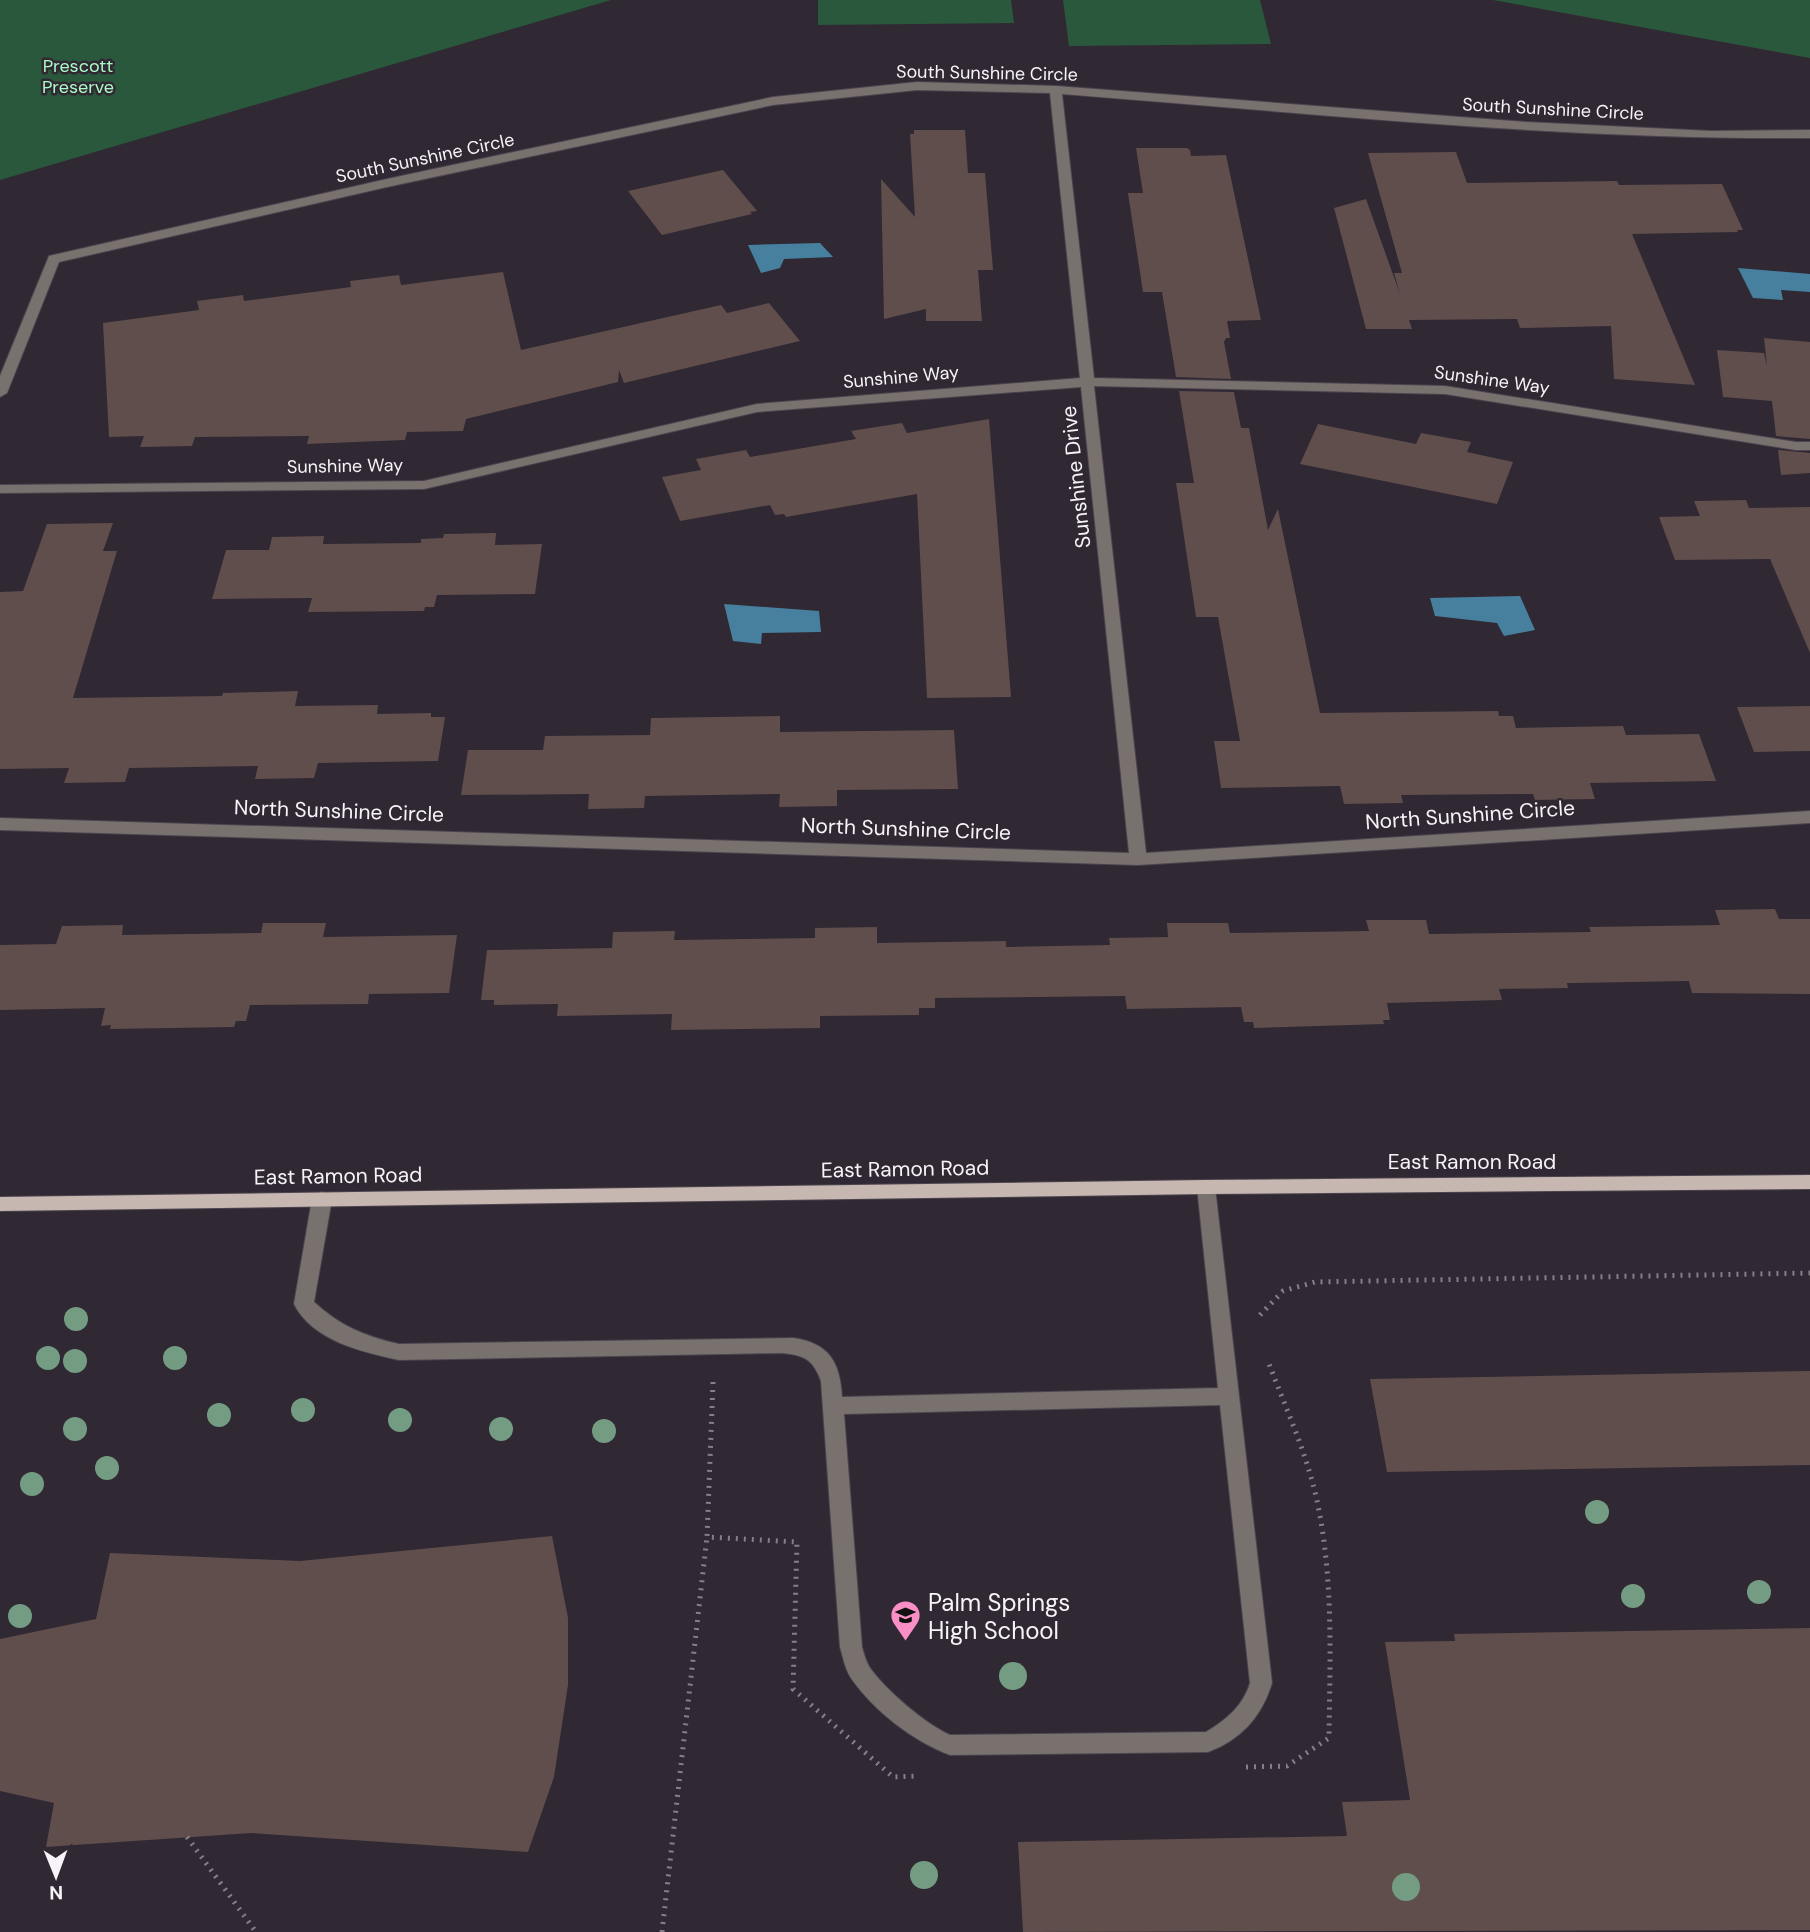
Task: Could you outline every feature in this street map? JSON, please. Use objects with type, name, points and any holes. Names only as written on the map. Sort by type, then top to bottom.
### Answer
[{"type":"main road","name":"East Ramon Road","points":[[0,1204],[1206,1187],[1810,1182]]},
{"type":"street","name":"South Sunshine Circle","points":[[0,393],[54,259],[400,180],[773,101],[917,86],[1056,90],[1526,125],[1711,135],[1810,134]]},
{"type":"street","name":"Sunshine Drive","points":[[1056,90],[1138,859]]},
{"type":"street","name":"Sunshine Way","points":[[0,489],[425,485],[757,408],[1087,382],[1445,390],[1810,446]]},
{"type":"street","name":"North Sunshine Circle","points":[[0,824],[1138,859],[1810,817]]},
{"type":"street","points":[[322,1199],[304,1304],[331,1330],[360,1343],[399,1352],[782,1345],[806,1347],[824,1359],[831,1381],[851,1647],[858,1670],[877,1692],[930,1737],[950,1745],[1208,1742],[1225,1734],[1241,1719],[1257,1700],[1261,1684],[1206,1187]]},
{"type":"street","points":[[831,1406],[1230,1396]]},
{"type":"path","points":[[1258,1318],[1273,1297],[1291,1287],[1315,1282],[1810,1273]]},
{"type":"path","points":[[662,1932],[707,1537],[715,1346]]},
{"type":"path","points":[[1233,1768],[1287,1766],[1329,1738],[1331,1629],[1319,1512],[1304,1458],[1266,1356]]},
{"type":"path","points":[[707,1537],[797,1542],[793,1689],[893,1777],[933,1776]]},
{"type":"path","points":[[187,1837],[256,1932]]},
{"type":"green space","name":"Prescott Preserve","points":[[0,0],[611,0],[0,180]]},
{"type":"green space","points":[[818,0],[1011,0],[1014,23],[818,25]]},
{"type":"green space","points":[[1063,0],[1260,0],[1271,44],[1069,46]]},
{"type":"green space","points":[[1493,0],[1810,0],[1810,58]]},
{"type":"water","points":[[820,243],[833,257],[784,259],[780,268],[761,273],[748,245]]},
{"type":"water","points":[[1738,268],[1810,274],[1810,292],[1781,290],[1783,300],[1753,298]]},
{"type":"water","points":[[1520,596],[1535,630],[1504,636],[1497,623],[1435,616],[1430,598]]},
{"type":"water","points":[[724,604],[819,611],[821,632],[762,633],[761,644],[733,641]]},
{"type":"building","points":[[914,130],[965,130],[968,173],[985,173],[993,270],[978,270],[982,321],[926,321],[926,309],[884,319],[881,179],[915,217],[910,134],[914,134]]},
{"type":"building","points":[[1136,148],[1187,148],[1191,156],[1226,155],[1261,320],[1227,321],[1230,338],[1226,338],[1224,342],[1231,379],[1176,377],[1162,292],[1143,292],[1128,193],[1143,193]]},
{"type":"building","points":[[1456,152],[1467,183],[1617,181],[1619,185],[1722,184],[1743,230],[1632,234],[1695,385],[1614,379],[1611,326],[1520,328],[1517,319],[1409,320],[1412,329],[1366,329],[1334,208],[1366,199],[1400,294],[1394,273],[1402,273],[1368,153]]},
{"type":"building","points":[[723,170],[757,211],[662,235],[628,191]]},
{"type":"building","points":[[503,272],[521,350],[721,305],[727,313],[769,303],[800,341],[624,383],[619,370],[618,382],[466,419],[463,431],[407,432],[405,440],[307,444],[309,436],[195,437],[192,446],[140,447],[144,436],[109,437],[103,323],[199,310],[197,301],[243,295],[244,301],[351,287],[350,281],[399,275],[401,285]]},
{"type":"building","points":[[1764,338],[1810,342],[1810,439],[1776,436],[1772,401],[1723,397],[1717,350],[1764,353],[1767,366]]},
{"type":"building","points":[[1179,391],[1234,392],[1241,428],[1249,428],[1268,530],[1278,509],[1320,713],[1498,711],[1499,716],[1513,716],[1516,728],[1623,726],[1626,735],[1699,734],[1716,781],[1590,783],[1595,799],[1535,800],[1533,794],[1401,795],[1403,803],[1344,804],[1340,786],[1221,788],[1214,741],[1240,741],[1218,617],[1196,617],[1176,483],[1194,483]]},
{"type":"building","points":[[989,419],[1011,697],[927,698],[917,494],[786,517],[784,514],[775,515],[770,505],[680,521],[662,477],[701,470],[696,459],[746,450],[750,457],[856,439],[851,431],[902,423],[907,433]]},
{"type":"building","points":[[1318,424],[1416,444],[1421,433],[1471,442],[1467,452],[1513,462],[1497,504],[1300,464]]},
{"type":"building","points":[[1778,450],[1810,453],[1810,473],[1781,475]]},
{"type":"building","points":[[1746,500],[1749,508],[1810,507],[1810,653],[1770,559],[1675,560],[1659,517],[1700,516],[1694,501]]},
{"type":"building","points":[[113,523],[103,551],[117,551],[73,698],[222,696],[223,693],[298,691],[295,706],[378,705],[377,714],[431,713],[431,717],[445,717],[438,761],[318,763],[314,778],[255,779],[258,766],[129,768],[125,782],[64,783],[69,768],[0,769],[0,592],[23,591],[47,524]]},
{"type":"building","points":[[496,533],[495,545],[542,544],[535,594],[437,595],[434,607],[425,607],[424,611],[308,612],[312,598],[212,599],[226,550],[269,550],[272,537],[324,536],[323,544],[421,543],[421,539],[443,538],[444,534]]},
{"type":"building","points":[[1810,706],[1810,751],[1754,752],[1737,707]]},
{"type":"building","points":[[780,716],[780,732],[954,730],[958,789],[837,790],[837,806],[779,807],[780,794],[645,796],[644,808],[588,809],[589,794],[461,795],[468,750],[543,750],[545,736],[650,735],[651,718]]},
{"type":"building","points":[[1775,909],[1779,919],[1810,919],[1810,994],[1692,993],[1689,981],[1567,983],[1568,988],[1499,989],[1502,1000],[1387,1003],[1390,1020],[1383,1020],[1384,1024],[1254,1028],[1253,1022],[1244,1022],[1241,1007],[1127,1009],[1125,996],[935,998],[935,1008],[919,1008],[919,1015],[820,1016],[820,1028],[671,1030],[672,1014],[557,1016],[558,1004],[494,1005],[494,1000],[481,1000],[487,950],[612,948],[613,932],[675,931],[674,940],[815,938],[815,928],[877,927],[877,943],[1006,941],[1006,947],[1110,945],[1109,938],[1168,937],[1167,923],[1228,923],[1230,933],[1369,931],[1366,920],[1426,920],[1429,934],[1591,932],[1589,927],[1720,925],[1715,910]]},
{"type":"building","points":[[263,923],[326,923],[323,937],[457,935],[449,993],[369,994],[368,1004],[250,1005],[246,1021],[236,1021],[234,1027],[110,1029],[111,1025],[101,1026],[105,1008],[0,1010],[0,945],[56,944],[62,926],[123,925],[122,935],[261,933]]},
{"type":"building","points":[[1810,1371],[1810,1465],[1387,1472],[1370,1379]]},
{"type":"building","points":[[552,1536],[568,1618],[568,1685],[554,1777],[528,1852],[251,1833],[46,1847],[54,1803],[0,1791],[0,1639],[96,1619],[110,1553],[300,1561]]},
{"type":"building","points":[[1810,1628],[1810,1930],[1023,1932],[1018,1842],[1347,1836],[1342,1802],[1410,1800],[1385,1642],[1455,1641],[1454,1634]]},
{"type":"place","name":"Palm Springs High School","points":[[905,1643]]}]
